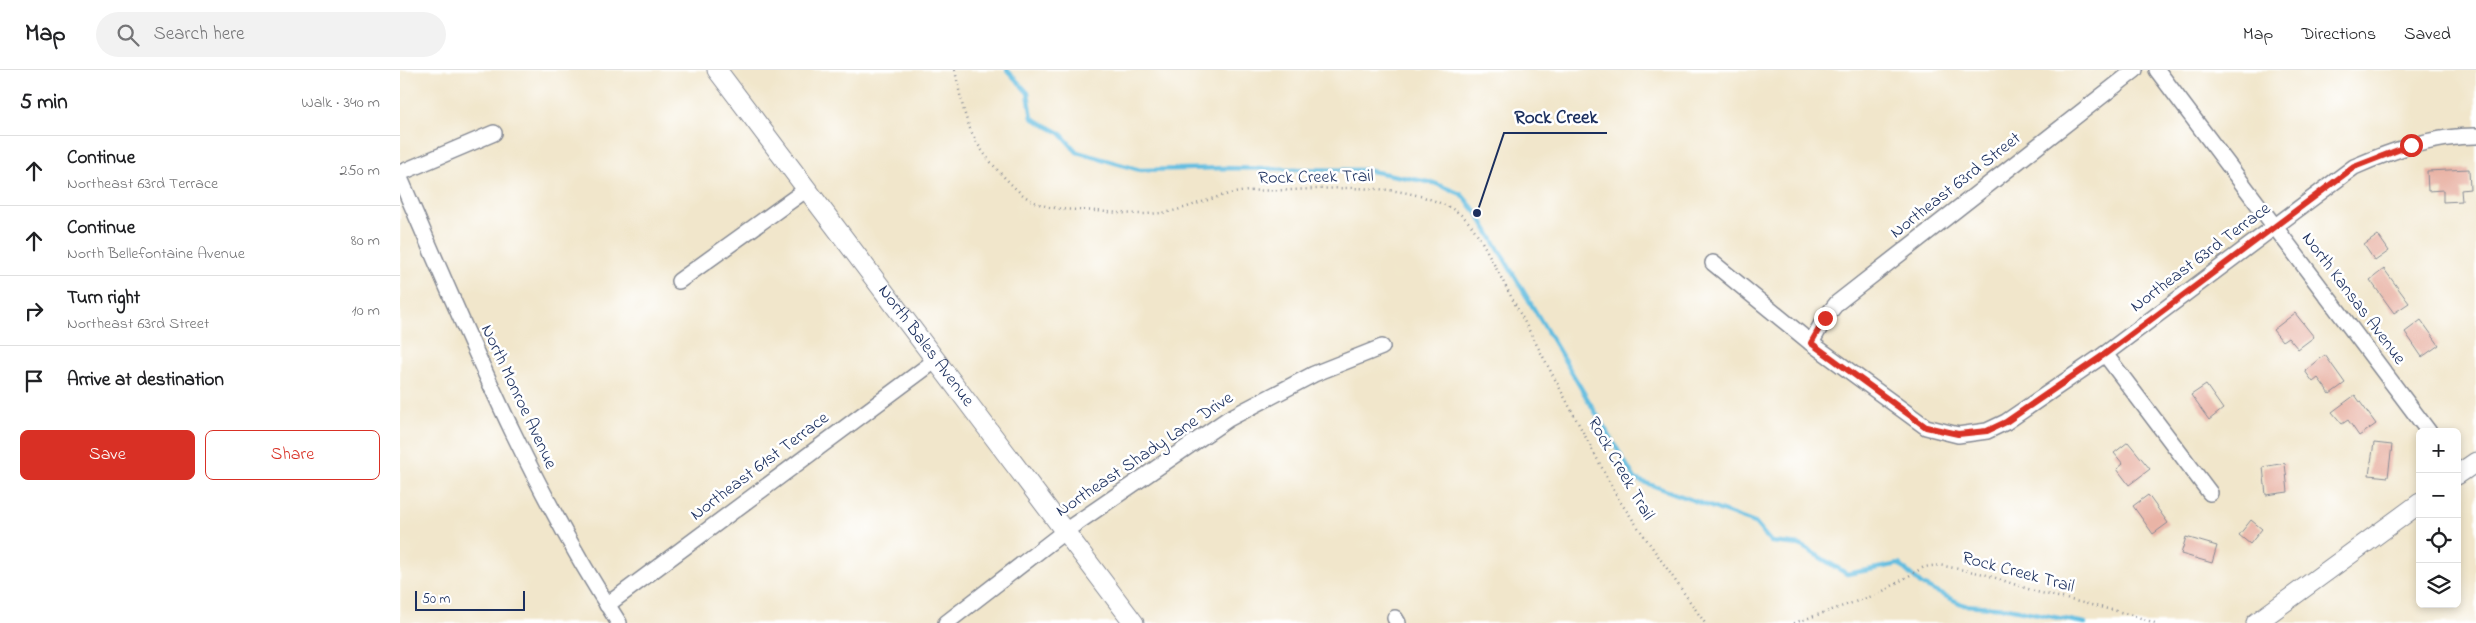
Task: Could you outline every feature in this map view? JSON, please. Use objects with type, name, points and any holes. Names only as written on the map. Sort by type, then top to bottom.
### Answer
[{"type":"street","name":"North Bales Avenue","points":[[717,70],[1134,623]]},
{"type":"street","name":"Northeast 63rd Street","points":[[1811,343],[1825,318],[1838,303],[2135,70]]},
{"type":"street","name":"North Kansas Avenue","points":[[2157,70],[2426,428]]},
{"type":"street","points":[[400,174],[494,132]]},
{"type":"street","name":"Northeast 63rd Terrace","points":[[1713,264],[1811,343],[1926,427],[1958,434],[1977,433],[1997,427],[2105,354],[2354,167],[2411,145],[2441,139],[2476,136]]},
{"type":"street","name":"North Monroe Avenue","points":[[400,178],[522,452],[564,531],[619,623]]},
{"type":"street","points":[[679,281],[807,189]]},
{"type":"street","name":"Northeast Shady Lane Drive","points":[[946,623],[1065,531],[1228,419],[1314,374],[1382,347]]},
{"type":"street","points":[[2105,354],[2210,493]]},
{"type":"street","name":"Northeast 61st Terrace","points":[[607,605],[936,360]]},
{"type":"street","points":[[2461,471],[2476,462]]},
{"type":"street","points":[[2256,623],[2416,506]]},
{"type":"path","name":"Rock Creek Trail","points":[[955,70],[964,115],[981,151],[1023,195],[1037,203],[1052,208],[1145,215],[1169,212],[1231,193],[1366,188],[1408,193],[1431,199],[1458,212],[1472,226],[1488,253],[1619,500],[1705,623]]},
{"type":"path","name":"Rock Creek Trail","points":[[1794,623],[1878,594],[1924,567],[1939,565],[1984,574],[2037,592],[2129,614],[2156,623]]},
{"type":"building","points":[[2469,169],[2470,189],[2461,190],[2462,201],[2443,202],[2443,190],[2428,191],[2427,171]]},
{"type":"building","points":[[2378,235],[2389,251],[2375,261],[2364,245]]},
{"type":"building","points":[[2384,269],[2409,303],[2394,313],[2370,280]]},
{"type":"building","points":[[2295,313],[2314,337],[2298,349],[2288,337],[2282,341],[2273,330]]},
{"type":"building","points":[[2421,320],[2439,345],[2422,357],[2405,332]]},
{"type":"building","points":[[2325,355],[2345,383],[2330,394],[2318,378],[2313,382],[2305,371]]},
{"type":"building","points":[[2206,385],[2223,409],[2209,420],[2191,395]]},
{"type":"building","points":[[2355,395],[2376,424],[2359,436],[2348,420],[2342,424],[2332,412]]},
{"type":"building","points":[[2128,442],[2150,469],[2129,485],[2117,469],[2123,464],[2114,453]]},
{"type":"building","points":[[2374,443],[2392,445],[2388,477],[2369,475]]},
{"type":"building","points":[[2285,463],[2288,492],[2266,495],[2263,467]]},
{"type":"building","points":[[2148,495],[2168,523],[2153,534],[2133,506]]},
{"type":"building","points":[[2251,520],[2262,529],[2250,544],[2239,535]]},
{"type":"building","points":[[2186,537],[2217,546],[2212,563],[2181,554]]},
{"type":"waterway","points":[[1007,70],[1028,93],[1032,118],[1060,133],[1077,152],[1140,170],[1224,168],[1365,170],[1434,183],[1461,194],[1477,213],[1635,479],[1755,523],[1771,542],[1800,545],[1847,574],[1899,564],[1922,585],[1964,605],[2007,608],[2085,623]]},
{"type":"place","name":"Rock Creek","points":[[1477,213]]},
{"type":"route","points":[[1825,318],[1811,343],[1926,427],[1936,431],[1958,434],[1987,431],[2006,422],[2105,354],[2354,167],[2382,154],[2411,145]]}]
